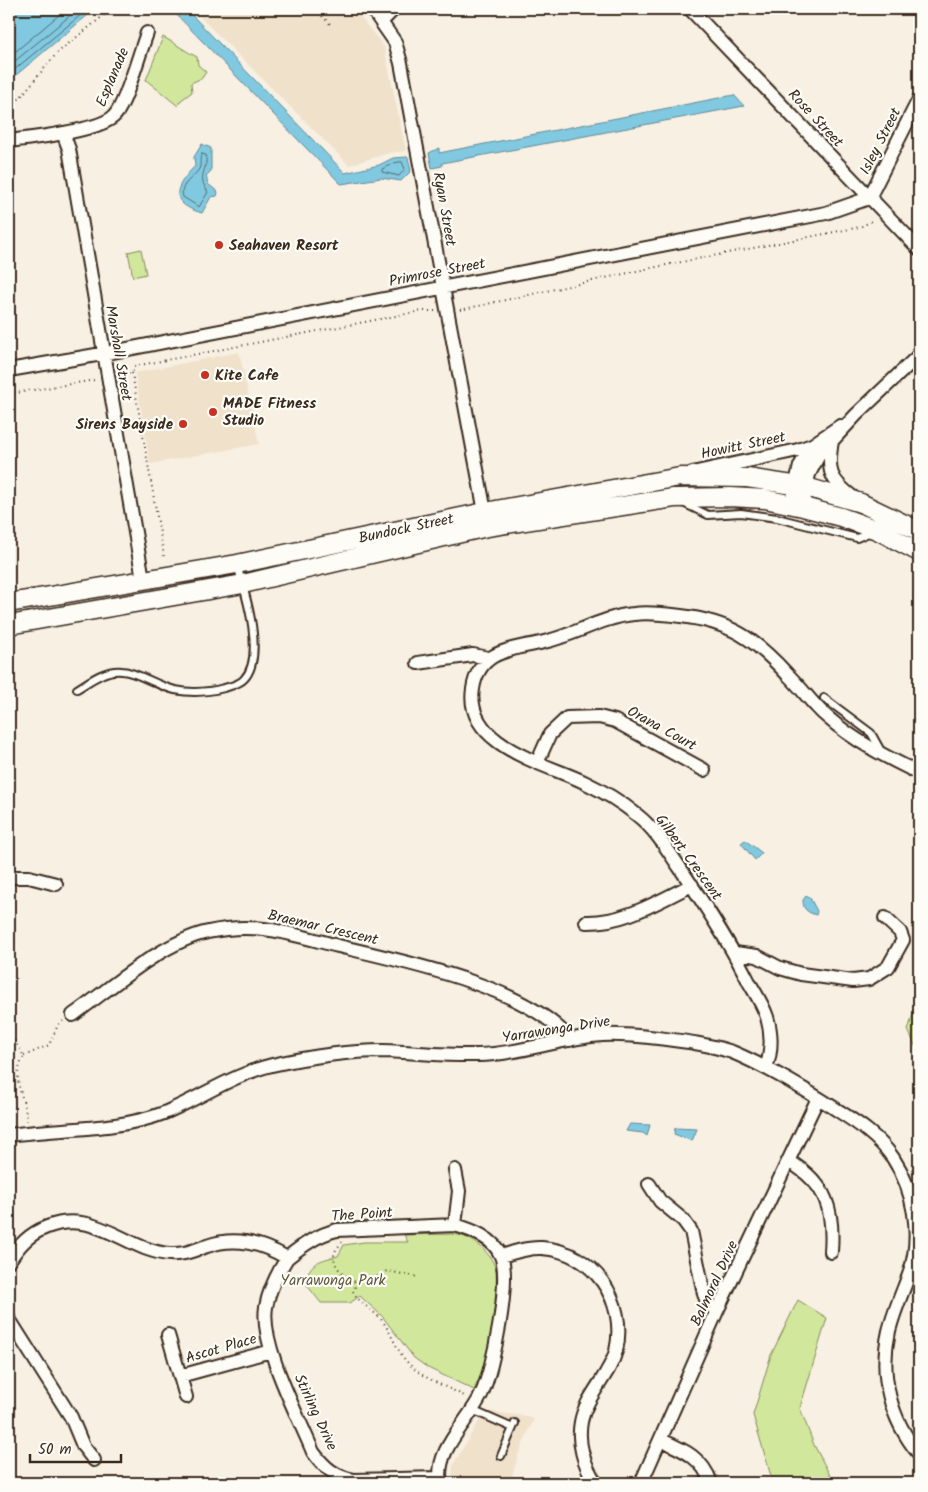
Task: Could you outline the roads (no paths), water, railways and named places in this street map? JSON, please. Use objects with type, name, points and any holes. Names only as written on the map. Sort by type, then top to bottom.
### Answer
[{"type":"main road","name":"Bundock Street","points":[[9,603],[237,564],[485,512],[680,477],[747,478],[800,486],[861,503],[919,531]]},
{"type":"main road","name":"Bundock Street","points":[[9,625],[242,584],[487,527],[674,498],[731,497],[797,506],[877,530],[919,552]]},
{"type":"street","name":"Ryan Street","points":[[372,9],[395,42],[401,63],[485,512]]},
{"type":"street","points":[[382,21],[394,9]]},
{"type":"street","name":"Rose Street","points":[[690,9],[919,249]]},
{"type":"street","name":"Esplanade","points":[[9,142],[64,133],[102,124],[116,114],[147,33]]},
{"type":"street","name":"Isley Street","points":[[869,198],[919,99]]},
{"type":"street","name":"Marshall Street","points":[[64,133],[69,150],[102,354],[143,580]]},
{"type":"street","name":"Primrose Street","points":[[9,370],[102,354],[826,213],[869,198]]},
{"type":"street","name":"Howitt Street","points":[[800,486],[814,462],[832,441],[856,415],[919,355]]},
{"type":"street","name":"Howitt Street","points":[[797,506],[804,456],[812,445],[856,415]]},
{"type":"street","points":[[832,441],[829,464],[833,479],[861,503]]},
{"type":"street","name":"Howitt Street","points":[[680,477],[812,445]]},
{"type":"street","points":[[418,663],[473,655],[488,658],[506,650],[549,641],[610,618],[632,614],[675,615],[717,622],[751,639],[788,675],[823,714],[855,740],[919,773]]},
{"type":"street","name":"Gilbert Crescent","points":[[488,658],[475,677],[472,698],[478,719],[507,750],[593,786],[640,818],[664,846],[692,885],[735,953],[766,1016],[770,1035],[770,1055],[766,1068]]},
{"type":"street","name":"Orana Court","points":[[538,763],[550,734],[567,718],[599,717],[616,721],[704,770]]},
{"type":"street","points":[[9,877],[29,877],[56,884]]},
{"type":"street","points":[[586,922],[606,921],[626,916],[692,885]]},
{"type":"street","points":[[735,953],[756,956],[780,968],[801,974],[853,981],[869,979],[888,968],[903,940],[900,932],[885,918]]},
{"type":"street","name":"Braemar Crescent","points":[[73,1015],[164,951],[186,939],[226,929],[258,929],[417,965],[483,985],[559,1025],[570,1040]]},
{"type":"street","name":"Yarrawonga Drive","points":[[9,1135],[119,1124],[162,1114],[215,1087],[269,1066],[332,1055],[380,1051],[476,1055],[503,1054],[604,1035],[688,1042],[729,1051],[766,1068],[868,1130],[879,1140],[893,1158],[910,1194],[916,1231],[915,1249],[911,1268],[889,1330],[886,1377],[888,1397],[895,1416],[919,1454]]},
{"type":"street","name":"Balmoral Drive","points":[[641,1483],[717,1311],[790,1162],[818,1098]]},
{"type":"street","points":[[790,1162],[809,1173],[823,1192],[831,1214],[831,1252]]},
{"type":"street","points":[[454,1225],[458,1191],[455,1170]]},
{"type":"street","points":[[649,1184],[660,1200],[683,1220],[690,1231],[704,1294],[708,1304],[717,1311]]},
{"type":"street","points":[[9,1261],[17,1248],[32,1233],[56,1224],[73,1222],[90,1223],[165,1254],[188,1253],[209,1245],[246,1242],[269,1247],[286,1258]]},
{"type":"street","name":"The Point","points":[[286,1258],[303,1244],[320,1234],[343,1230],[454,1225],[472,1230],[492,1243],[501,1256]]},
{"type":"street","points":[[501,1256],[527,1248],[559,1251],[591,1268],[612,1295],[618,1327],[616,1350],[606,1373],[591,1396],[581,1421],[580,1440],[585,1461],[596,1483]]},
{"type":"street","name":"Stirling Drive","points":[[286,1258],[272,1284],[266,1309],[266,1326],[271,1351],[313,1452],[329,1470],[340,1478],[354,1480],[440,1480],[441,1460],[475,1406],[492,1363],[504,1280],[501,1256]]},
{"type":"street","points":[[9,1318],[71,1417],[83,1446],[94,1460]]},
{"type":"street","name":"Ascot Place","points":[[168,1335],[186,1397]]},
{"type":"street","name":"Ascot Place","points":[[180,1376],[271,1351]]},
{"type":"street","points":[[661,1440],[684,1450],[696,1458],[707,1470],[711,1483]]},
{"type":"lane","points":[[674,498],[708,515],[741,513],[778,518],[857,538],[877,530]]},
{"type":"lane","points":[[77,689],[95,677],[111,671],[123,671],[176,690],[215,690],[244,681],[249,672],[253,640],[252,624],[237,564]]},
{"type":"lane","points":[[824,698],[871,733],[884,756]]},
{"type":"lane","points":[[475,1406],[514,1426],[501,1456]]},
{"type":"water","points":[[9,9],[95,9],[9,81]]},
{"type":"water","points":[[171,9],[186,9],[345,173],[379,165],[393,158],[408,157],[411,171],[401,181],[381,178],[341,184]]},
{"type":"water","points":[[734,95],[744,106],[442,163],[442,166],[432,168],[429,153],[439,148],[439,153]]},
{"type":"water","points":[[202,144],[211,148],[211,171],[206,176],[208,184],[218,192],[217,196],[211,197],[202,213],[183,204],[179,199],[178,193],[183,180],[195,166],[194,157]]},
{"type":"water","points":[[745,840],[762,853],[755,860],[741,843]]},
{"type":"water","points":[[806,896],[810,898],[817,911],[816,915],[808,912],[805,908],[803,900]]},
{"type":"water","points":[[630,1124],[650,1125],[647,1136],[643,1133],[626,1131]]},
{"type":"water","points":[[675,1128],[697,1129],[692,1141],[674,1134]]},
{"type":"place","name":"Seahaven Resort","points":[[219,245]]},
{"type":"place","name":"Kite Cafe","points":[[205,375]]},
{"type":"place","name":"MADE Fitness Studio","points":[[213,412]]},
{"type":"place","name":"Sirens Bayside","points":[[183,424]]},
{"type":"park label","name":"Yarrawonga Park","points":[[333,1280]]}]
